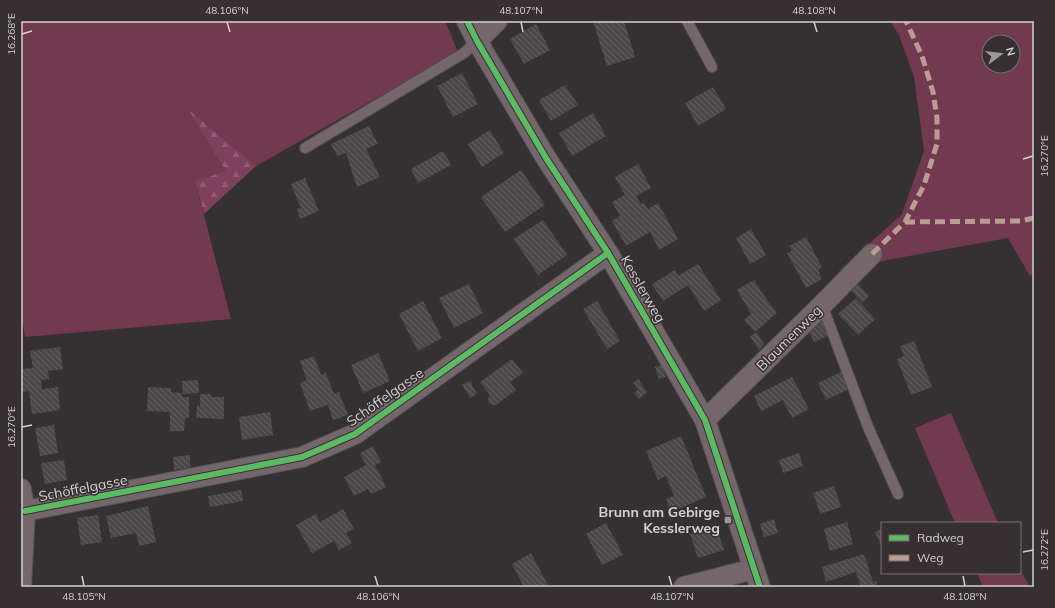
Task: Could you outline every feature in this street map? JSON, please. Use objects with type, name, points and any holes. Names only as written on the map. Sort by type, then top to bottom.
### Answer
[{"type":"street","name":"Kesslerweg","points":[[467,21],[477,41],[546,158],[608,253],[705,420],[757,578]]},
{"type":"street","points":[[477,41],[497,21]]},
{"type":"street","name":"Schöffelgasse","points":[[24,511],[302,457],[355,434],[608,253]]},
{"type":"street","name":"Blaumenweg","points":[[705,420],[872,254]]},
{"type":"street","points":[[21,489],[24,511],[21,587]]},
{"type":"street","points":[[684,587],[757,578]]},
{"type":"lane","points":[[687,21],[712,67]]},
{"type":"lane","points":[[305,148],[464,53],[477,41]]},
{"type":"lane","points":[[822,305],[868,427],[898,494]]},
{"type":"shaded area","points":[[21,21],[445,21],[458,52],[256,166],[189,110],[227,172],[195,181],[231,319],[25,337],[21,311]]},
{"type":"shaded area","points":[[890,21],[1034,21],[1034,273],[1030,276],[1008,238],[887,260],[839,271],[902,214],[924,151],[914,77],[899,35]]},
{"type":"shaded area","points":[[951,413],[998,522],[955,522],[915,428]]},
{"type":"shaded area","points":[[1021,572],[1030,587],[983,587],[977,574],[1021,574]]},
{"type":"green space","points":[[188,109],[256,166],[204,214],[195,181],[226,171]]},
{"type":"building","points":[[593,21],[624,21],[635,57],[607,66]]},
{"type":"building","points":[[536,24],[550,50],[524,64],[510,39]]},
{"type":"building","points":[[462,73],[478,104],[453,117],[437,86]]},
{"type":"building","points":[[565,85],[578,105],[551,121],[539,100]]},
{"type":"building","points":[[713,87],[726,109],[698,126],[685,103]]},
{"type":"building","points":[[593,113],[606,136],[572,156],[559,133]]},
{"type":"building","points":[[369,126],[378,144],[366,149],[380,177],[357,187],[346,153],[337,156],[331,144]]},
{"type":"building","points":[[490,130],[504,153],[482,167],[468,144]]},
{"type":"building","points":[[443,151],[451,165],[418,183],[411,169]]},
{"type":"building","points":[[638,164],[651,188],[636,196],[641,204],[644,203],[648,209],[658,203],[678,239],[659,250],[650,232],[626,246],[612,221],[620,216],[612,202],[625,195],[615,177]]},
{"type":"building","points":[[521,170],[545,205],[505,232],[481,197]]},
{"type":"building","points":[[305,178],[319,211],[300,219],[297,209],[301,208],[291,184]]},
{"type":"building","points":[[543,220],[567,255],[538,275],[514,239]]},
{"type":"building","points":[[751,229],[766,255],[750,264],[736,238]]},
{"type":"building","points":[[806,237],[822,267],[818,270],[822,279],[806,288],[787,253],[792,251],[789,246]]},
{"type":"building","points":[[698,264],[721,300],[704,311],[688,285],[663,301],[652,284],[675,270],[678,276]]},
{"type":"building","points":[[754,280],[777,313],[755,332],[744,320],[751,314],[737,290]]},
{"type":"building","points":[[469,284],[483,313],[454,328],[439,298]]},
{"type":"building","points":[[858,284],[869,296],[862,303],[851,290]]},
{"type":"building","points":[[856,298],[875,319],[858,335],[838,314]]},
{"type":"building","points":[[423,301],[442,338],[418,351],[399,314]]},
{"type":"building","points":[[597,301],[620,341],[607,349],[583,309]]},
{"type":"building","points":[[822,320],[829,335],[814,342],[808,330]]},
{"type":"building","points":[[757,332],[764,344],[759,350],[750,336]]},
{"type":"building","points":[[914,341],[932,387],[911,395],[897,359],[904,356],[900,346]]},
{"type":"building","points":[[60,347],[63,369],[48,371],[49,379],[41,380],[42,389],[58,387],[60,410],[32,414],[29,391],[21,392],[21,369],[33,368],[30,351]]},
{"type":"building","points":[[378,353],[390,381],[363,393],[351,365]]},
{"type":"building","points":[[314,356],[321,375],[326,373],[334,394],[339,392],[348,415],[333,420],[328,405],[310,411],[300,383],[307,380],[300,361]]},
{"type":"building","points":[[512,359],[523,373],[510,382],[516,390],[496,405],[492,405],[489,403],[488,399],[490,395],[480,382]]},
{"type":"building","points":[[662,365],[666,377],[659,379],[655,367]]},
{"type":"building","points":[[841,372],[849,389],[826,400],[818,383]]},
{"type":"building","points":[[792,377],[809,409],[792,418],[783,400],[761,411],[754,396]]},
{"type":"building","points":[[638,379],[647,392],[639,399],[634,393],[638,390],[633,383]]},
{"type":"building","points":[[198,380],[199,393],[183,394],[182,381]]},
{"type":"building","points":[[470,381],[477,394],[470,398],[462,385]]},
{"type":"building","points":[[148,387],[171,388],[171,392],[182,393],[182,397],[189,397],[189,418],[185,418],[184,431],[170,431],[170,412],[147,411]]},
{"type":"building","points":[[200,394],[211,394],[211,397],[224,397],[224,419],[196,418],[197,405],[200,406]]},
{"type":"building","points":[[270,412],[273,435],[242,440],[239,417]]},
{"type":"building","points":[[54,425],[58,453],[40,456],[35,428]]},
{"type":"building","points":[[681,436],[706,497],[671,512],[666,499],[674,496],[666,476],[658,480],[646,451]]},
{"type":"building","points":[[373,446],[381,462],[375,465],[386,487],[371,494],[368,489],[354,496],[344,477],[366,465],[360,453]]},
{"type":"building","points":[[799,453],[803,466],[783,473],[779,460]]},
{"type":"building","points":[[190,455],[190,468],[174,470],[173,457]]},
{"type":"building","points":[[64,460],[67,480],[45,484],[41,463]]},
{"type":"building","points":[[834,486],[841,507],[820,514],[813,493]]},
{"type":"building","points":[[241,490],[243,501],[210,507],[208,496]]},
{"type":"building","points":[[148,506],[156,542],[139,546],[136,533],[111,538],[106,516]]},
{"type":"building","points":[[343,509],[354,529],[346,533],[352,543],[339,550],[334,541],[312,553],[296,525],[316,514],[320,522]]},
{"type":"building","points":[[98,515],[102,542],[81,545],[77,518]]},
{"type":"building","points":[[774,519],[778,533],[764,537],[760,524]]},
{"type":"building","points":[[847,522],[853,544],[830,551],[824,529]]},
{"type":"building","points":[[606,523],[623,555],[602,565],[586,534]]},
{"type":"building","points":[[716,525],[724,550],[698,558],[690,534]]},
{"type":"building","points":[[881,529],[881,545],[875,532]]},
{"type":"building","points":[[531,553],[549,587],[524,587],[512,564]]},
{"type":"building","points":[[864,554],[873,582],[876,581],[878,587],[861,587],[856,572],[826,582],[822,567]]},
{"type":"marked path","points":[[872,254],[905,222],[924,185],[937,144],[937,118],[933,92],[922,56],[906,21]]},
{"type":"marked path","points":[[905,222],[1020,221],[1034,218]]},
{"type":"cycle path","points":[[467,21],[477,41],[546,158],[608,253],[705,420],[760,587]]},
{"type":"cycle path","points":[[25,511],[302,457],[355,434],[608,253]]},
{"type":"place","name":"Brunn am Gebirge Kesslerweg","points":[[728,520]]}]
